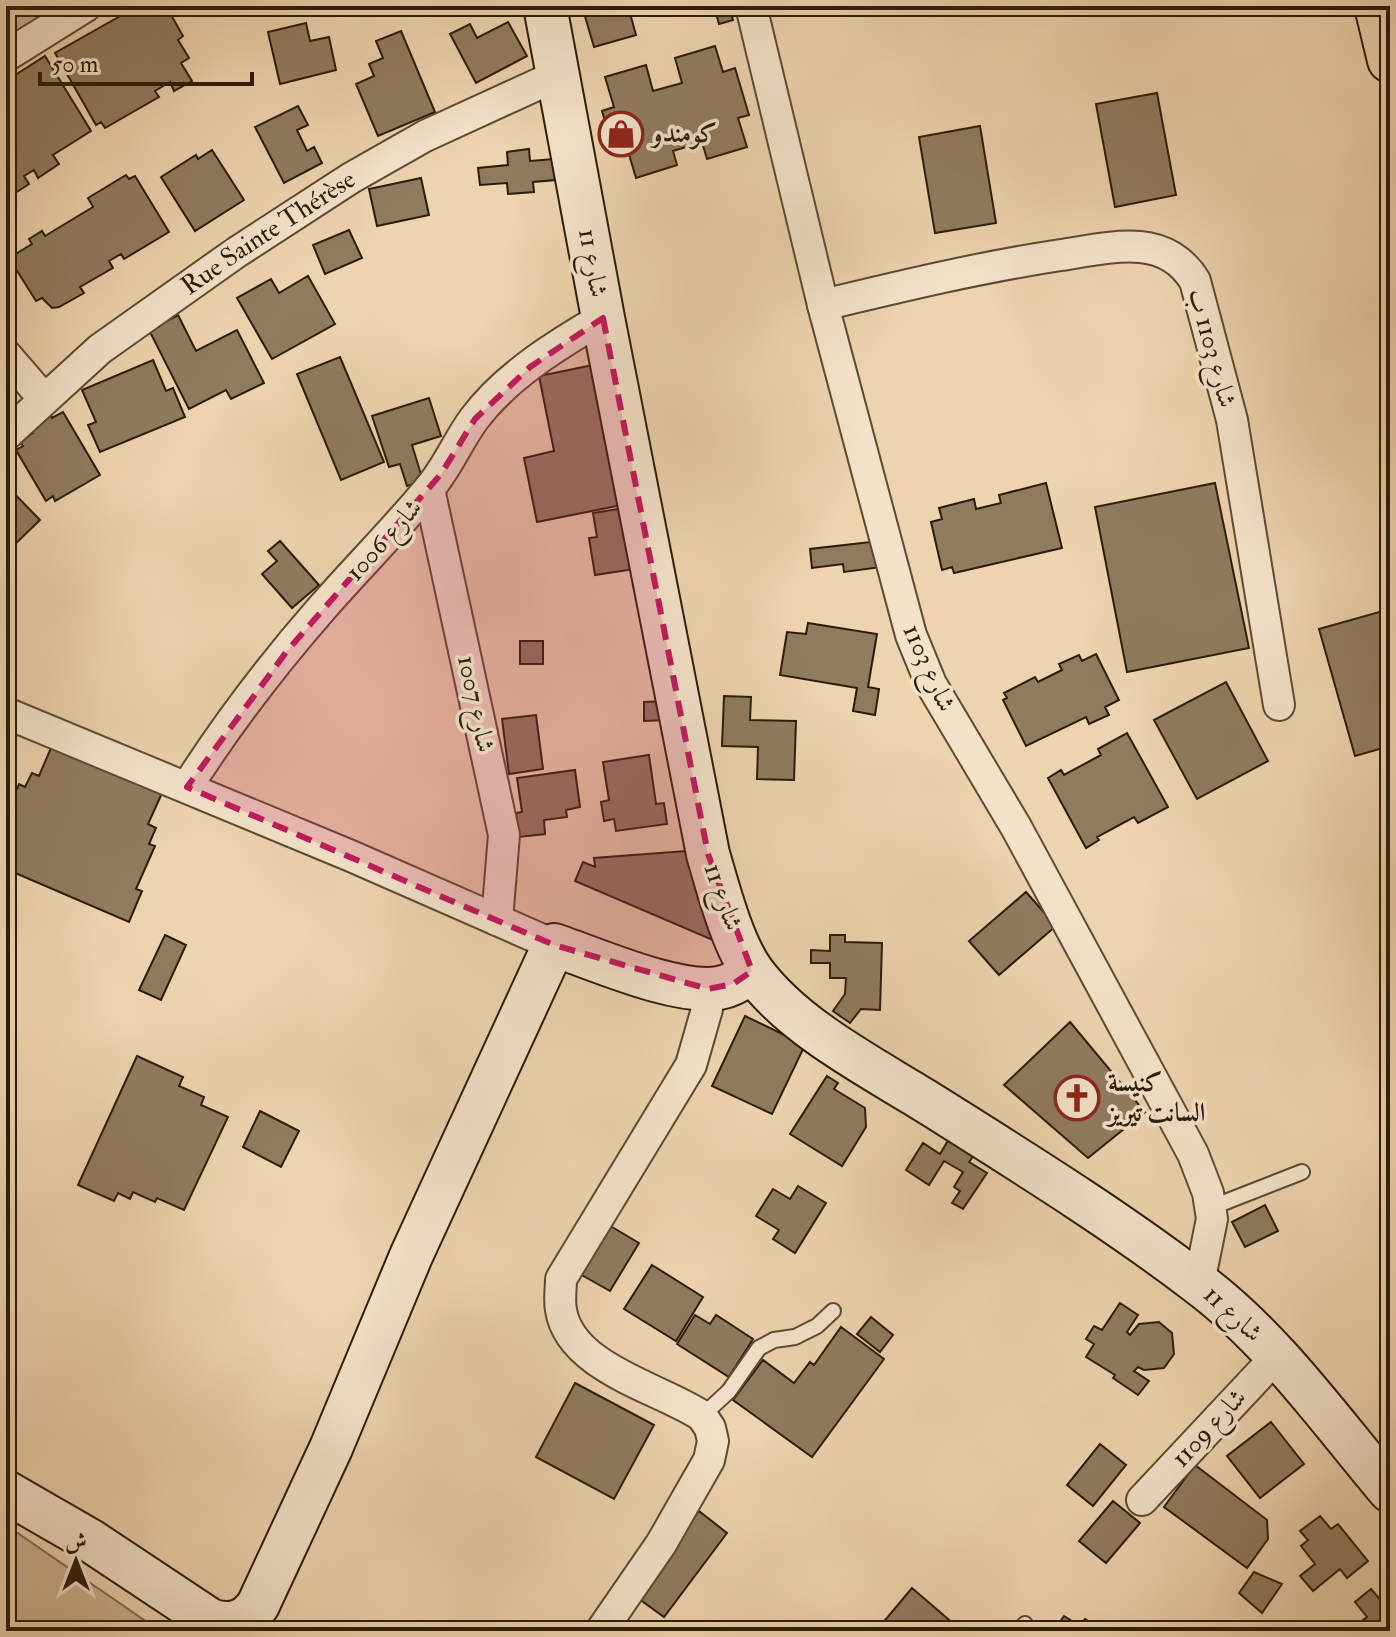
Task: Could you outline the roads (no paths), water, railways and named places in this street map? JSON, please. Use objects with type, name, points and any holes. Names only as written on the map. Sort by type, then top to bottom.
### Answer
[{"type":"highway","points":[[1377,6],[1390,60]]},
{"type":"street","points":[[6,56],[86,6]]},
{"type":"street","name":"شارع 11","points":[[545,6],[708,854],[726,915],[752,971],[782,1003],[829,1040],[1065,1188],[1199,1283],[1243,1320],[1390,1491]]},
{"type":"street","name":"شارع 1103","points":[[751,6],[823,305],[911,635],[931,684],[1016,827],[1193,1154],[1208,1193],[1212,1219],[1199,1283]]},
{"type":"street","name":"Rue Sainte Thérèse","points":[[6,435],[100,349],[237,252],[351,178],[425,136],[558,75]]},
{"type":"street","name":"شارع 1103 ب","points":[[823,305],[1013,262],[1091,251],[1141,247],[1170,255],[1181,263],[1195,281],[1232,420],[1279,705]]},
{"type":"street","name":"شارع 1006","points":[[187,787],[216,742],[287,651],[429,489],[475,419],[501,390],[571,337],[603,318]]},
{"type":"street","points":[[6,355],[44,399]]},
{"type":"street","name":"شارع 1007","points":[[429,489],[504,835],[497,920]]},
{"type":"street","points":[[16,716],[554,945],[652,978],[708,989],[733,984],[752,971]]},
{"type":"street","points":[[6,1492],[91,1541],[210,1620],[241,1620],[331,1448],[411,1256],[554,945]]},
{"type":"street","points":[[601,1631],[661,1544],[709,1460],[713,1441],[710,1428],[702,1416],[608,1368],[571,1337],[561,1311],[561,1279],[691,1065],[704,1023],[708,989]]},
{"type":"street","name":"شارع 1109","points":[[1142,1500],[1276,1357]]},
{"type":"lane","points":[[1210,1208],[1302,1172]]},
{"type":"lane","points":[[702,1416],[729,1391],[759,1348],[774,1340],[795,1337],[817,1326],[833,1311]]},
{"type":"place","name":"كومندو","points":[[621,134]]},
{"type":"place","name":"كنيسة السانت تيريز","points":[[1077,1098]]}]
